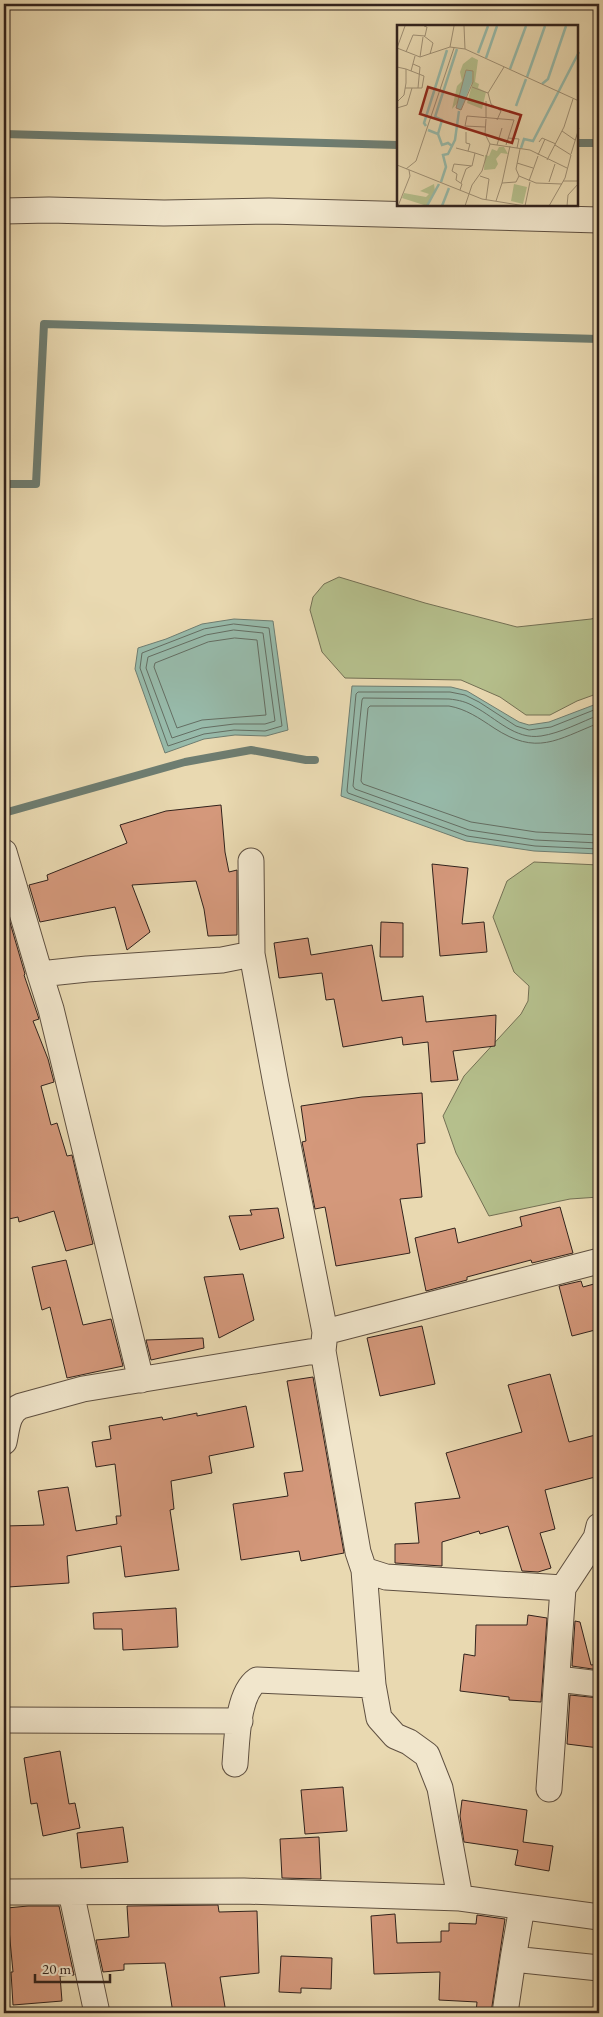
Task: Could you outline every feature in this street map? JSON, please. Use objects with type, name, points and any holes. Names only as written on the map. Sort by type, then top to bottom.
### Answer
[{"type":"street","points":[[4,211],[49,210],[164,213],[270,211],[599,220]]},
{"type":"street","points":[[4,852],[51,1009],[141,1380]]},
{"type":"street","points":[[251,861],[252,954],[324,1342],[358,1552],[364,1570],[373,1685],[379,1718],[395,1736],[409,1742],[427,1755],[440,1788],[460,1898]]},
{"type":"street","points":[[40,974],[222,960],[252,954]]},
{"type":"street","points":[[4,1442],[10,1415],[14,1409],[83,1389],[309,1352],[324,1342],[599,1261]]},
{"type":"street","points":[[548,1789],[558,1679],[563,1588],[598,1534]]},
{"type":"street","points":[[364,1570],[386,1577],[563,1588]]},
{"type":"street","points":[[558,1679],[599,1684]]},
{"type":"street","points":[[235,1764],[245,1696],[250,1685],[257,1680],[373,1685]]},
{"type":"street","points":[[4,1720],[240,1721]]},
{"type":"street","points":[[4,1892],[244,1891],[460,1898],[599,1918]]},
{"type":"street","points":[[71,1892],[97,2013]]},
{"type":"street","points":[[505,2013],[522,1907]]},
{"type":"street","points":[[513,1959],[599,1968]]},
{"type":"green space","points":[[339,577],[425,603],[517,627],[599,617],[599,693],[577,701],[550,715],[526,715],[500,697],[461,680],[345,678],[322,652],[310,610],[313,597],[324,584]]},
{"type":"green space","points":[[534,862],[599,865],[599,1197],[570,1199],[489,1216],[456,1153],[443,1116],[464,1076],[521,1014],[528,1001],[529,986],[514,972],[493,917],[507,881]]},
{"type":"water","points":[[234,619],[273,621],[288,730],[266,736],[235,735],[204,739],[165,753],[135,669],[138,648],[202,624]]},
{"type":"water","points":[[352,686],[451,687],[467,691],[519,722],[529,725],[549,722],[599,703],[599,854],[534,851],[466,841],[341,796]]},
{"type":"building","points":[[221,805],[225,852],[229,872],[237,870],[237,935],[208,936],[204,909],[196,881],[132,885],[150,932],[127,950],[115,907],[40,922],[29,885],[48,880],[47,875],[127,843],[120,825],[166,811]]},
{"type":"building","points":[[432,864],[468,868],[462,924],[484,922],[487,952],[440,956]]},
{"type":"building","points":[[4,902],[24,975],[39,1019],[33,1021],[48,1059],[54,1082],[41,1086],[51,1125],[57,1123],[67,1156],[72,1155],[93,1244],[66,1251],[54,1211],[19,1222],[18,1217],[4,1220]]},
{"type":"building","points":[[381,922],[403,923],[403,957],[380,957]]},
{"type":"building","points":[[308,938],[311,955],[372,945],[382,1001],[423,996],[426,1022],[496,1015],[495,1046],[453,1051],[458,1080],[431,1082],[428,1042],[403,1045],[402,1037],[343,1047],[334,999],[326,1000],[322,973],[279,978],[274,943]]},
{"type":"building","points":[[422,1093],[425,1143],[417,1144],[422,1197],[400,1199],[410,1253],[336,1266],[325,1207],[315,1209],[302,1142],[306,1141],[301,1106],[362,1097]]},
{"type":"building","points":[[560,1207],[573,1253],[532,1263],[531,1260],[467,1277],[467,1280],[426,1291],[415,1238],[455,1228],[458,1243],[522,1226],[520,1217]]},
{"type":"building","points":[[278,1208],[284,1238],[240,1250],[229,1216],[252,1215],[250,1210]]},
{"type":"building","points":[[66,1260],[83,1325],[111,1319],[123,1366],[67,1378],[50,1307],[42,1310],[32,1267]]},
{"type":"building","points":[[243,1274],[254,1320],[219,1338],[204,1277]]},
{"type":"building","points":[[581,1281],[583,1287],[594,1284],[599,1302],[599,1329],[572,1336],[559,1286]]},
{"type":"building","points":[[422,1326],[435,1384],[380,1396],[367,1338]]},
{"type":"building","points":[[203,1338],[204,1348],[151,1360],[146,1340]]},
{"type":"building","points":[[550,1374],[569,1442],[599,1434],[599,1476],[545,1490],[555,1529],[540,1533],[551,1568],[538,1572],[522,1571],[508,1526],[480,1534],[479,1531],[442,1542],[442,1566],[395,1563],[395,1544],[419,1543],[415,1503],[460,1498],[446,1453],[522,1432],[508,1385]]},
{"type":"building","points":[[313,1377],[344,1553],[301,1561],[299,1551],[241,1560],[233,1504],[288,1496],[284,1473],[303,1471],[287,1381]]},
{"type":"building","points":[[246,1406],[254,1447],[209,1456],[212,1473],[171,1481],[174,1509],[170,1510],[179,1570],[125,1577],[121,1546],[67,1556],[69,1583],[8,1587],[4,1555],[4,1526],[44,1525],[38,1491],[68,1487],[76,1531],[117,1524],[116,1516],[121,1516],[115,1464],[96,1467],[92,1442],[111,1439],[109,1426],[162,1417],[163,1420],[197,1413],[197,1416]]},
{"type":"building","points":[[176,1608],[178,1647],[123,1650],[122,1629],[94,1629],[93,1613]]},
{"type":"building","points":[[528,1615],[547,1618],[541,1702],[509,1700],[509,1697],[460,1691],[464,1654],[475,1656],[476,1625],[527,1625]]},
{"type":"building","points":[[575,1621],[580,1622],[591,1665],[599,1664],[599,1670],[572,1666]]},
{"type":"building","points":[[570,1695],[599,1698],[599,1748],[567,1744]]},
{"type":"building","points":[[60,1751],[69,1804],[75,1803],[80,1828],[43,1836],[37,1803],[31,1804],[24,1758]]},
{"type":"building","points":[[343,1787],[347,1831],[305,1834],[301,1790]]},
{"type":"building","points":[[462,1800],[527,1810],[523,1842],[553,1846],[549,1871],[515,1865],[518,1850],[464,1842],[460,1816]]},
{"type":"building","points":[[123,1827],[128,1862],[81,1868],[77,1833]]},
{"type":"building","points":[[319,1837],[321,1879],[282,1878],[280,1839]]},
{"type":"building","points":[[218,1905],[219,1912],[257,1911],[259,1973],[220,1977],[226,2013],[173,2013],[165,1963],[124,1964],[124,1970],[103,1972],[96,1940],[129,1937],[127,1906]]},
{"type":"building","points":[[59,1906],[74,1975],[60,1976],[62,2001],[13,2005],[11,1972],[13,1972],[7,1908]]},
{"type":"building","points":[[395,1914],[397,1943],[441,1942],[441,1931],[449,1931],[449,1923],[476,1924],[477,1915],[505,1919],[491,2013],[476,2013],[477,2002],[439,2000],[440,1972],[374,1974],[371,1916]]},
{"type":"building","points":[[281,1956],[332,1958],[331,1989],[301,1988],[301,1993],[279,1992]]},
{"type":"waterway","points":[[4,134],[397,145]]},
{"type":"waterway","points":[[578,143],[599,143]]},
{"type":"waterway","points":[[4,484],[36,484],[44,324],[599,339]]},
{"type":"waterway","points":[[4,813],[185,762],[251,750],[315,760]]}]
